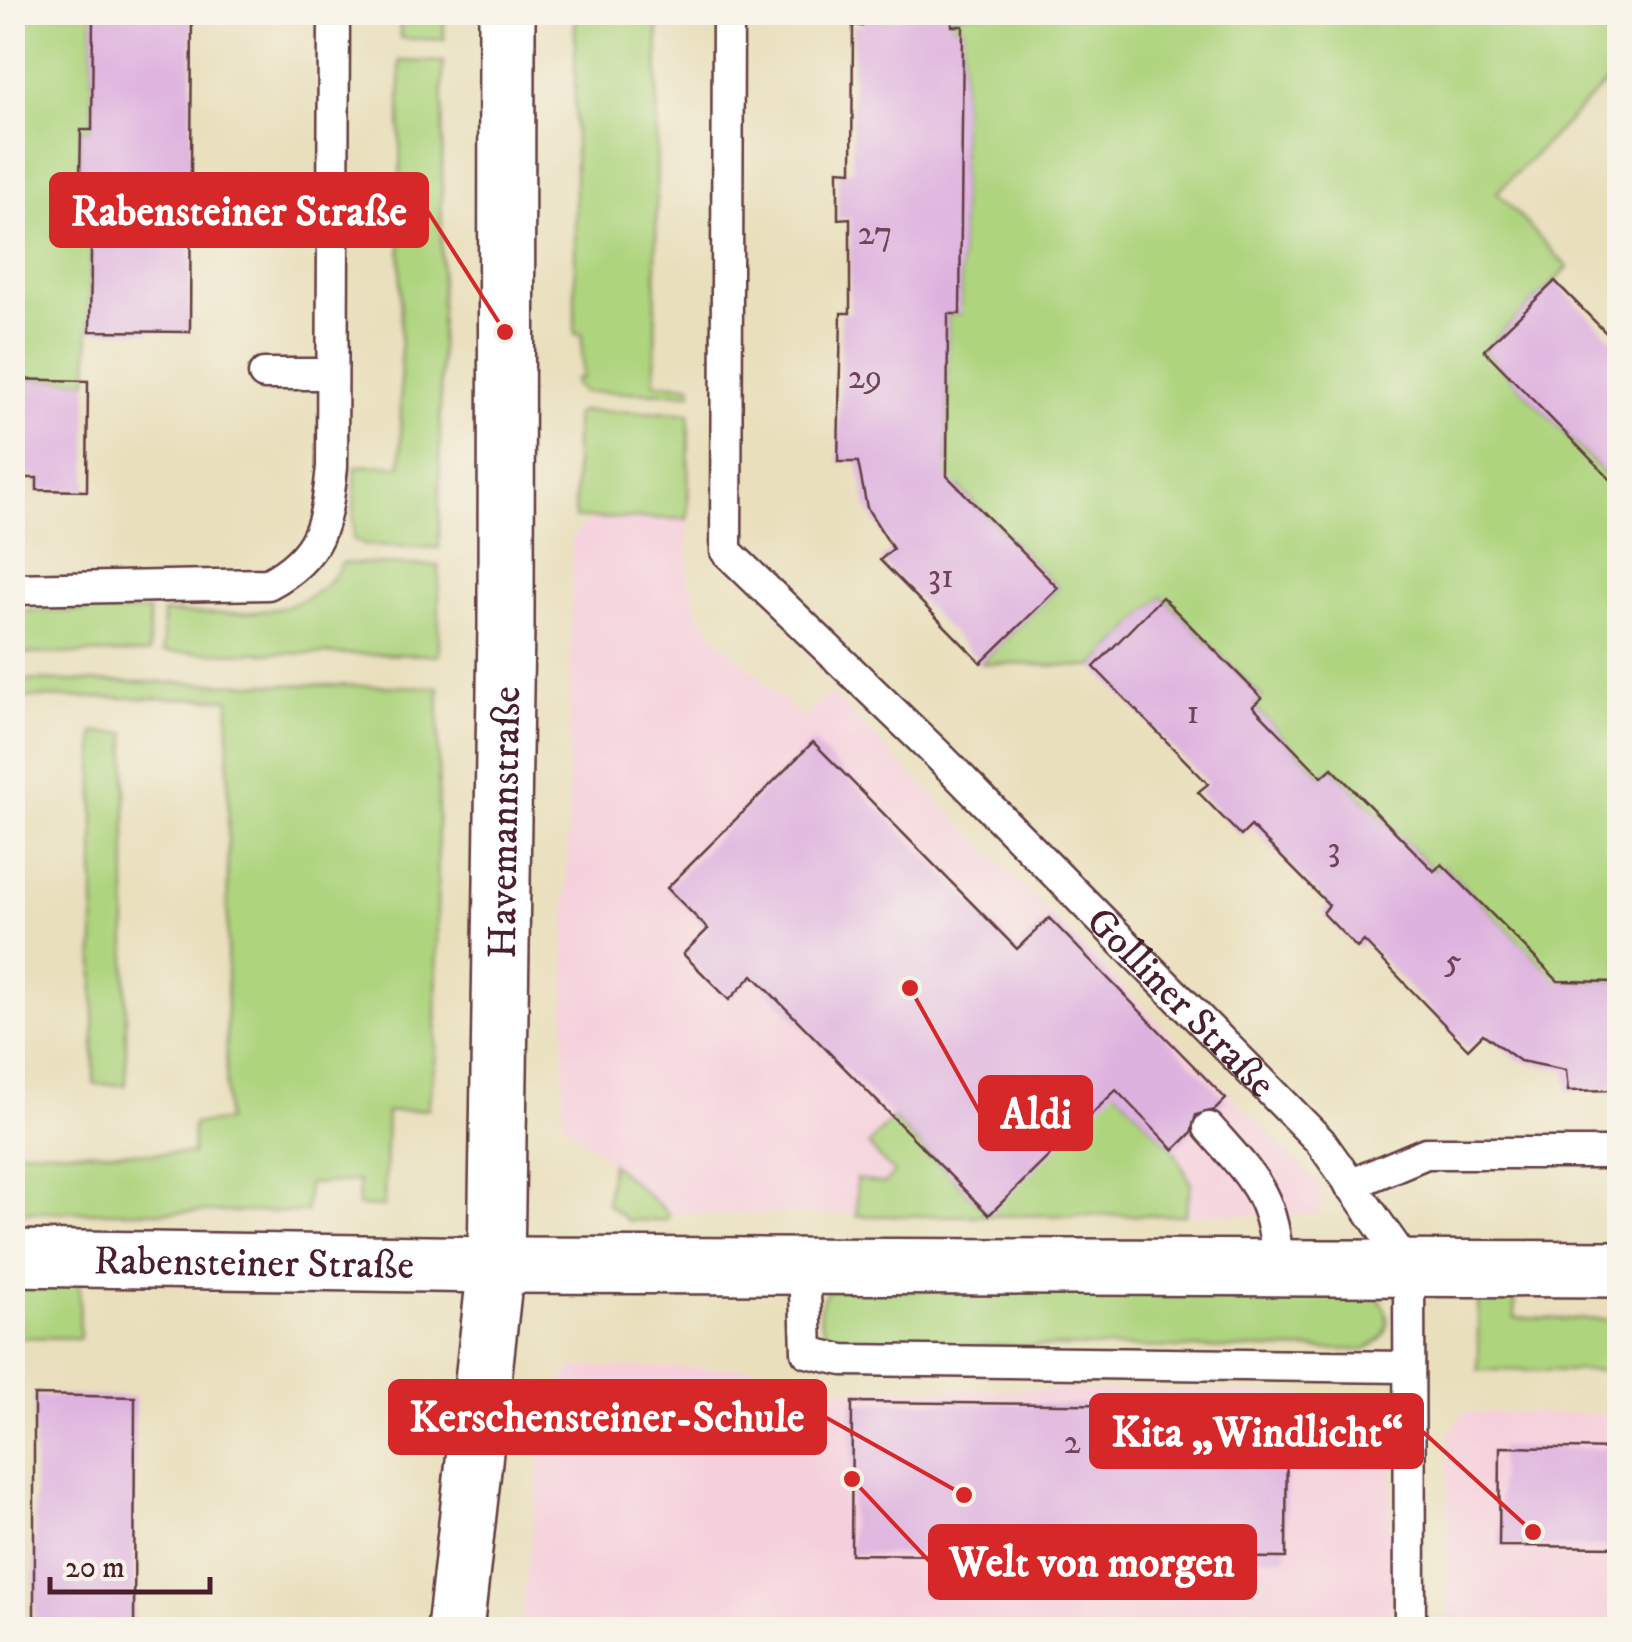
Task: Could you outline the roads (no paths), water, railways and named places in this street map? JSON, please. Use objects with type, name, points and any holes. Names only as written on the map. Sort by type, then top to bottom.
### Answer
[{"type":"street","name":"Havemannstraße","points":[[455,1630],[496,1264],[506,626],[507,12]]},
{"type":"street","name":"Rabensteiner Straße","points":[[12,1258],[496,1264]]},
{"type":"street","points":[[496,1264],[1620,1269]]},
{"type":"lane","points":[[12,589],[268,584],[300,568],[317,541],[328,505],[334,12]]},
{"type":"lane","name":"Golliner Straße","points":[[728,12],[726,551],[936,754],[1320,1141],[1408,1267]]},
{"type":"lane","points":[[264,374],[332,374]]},
{"type":"lane","points":[[1208,1128],[1259,1184],[1276,1226],[1278,1266]]},
{"type":"lane","points":[[1350,1185],[1426,1154],[1620,1153]]},
{"type":"lane","points":[[804,1263],[807,1352],[843,1360],[1408,1367]]},
{"type":"lane","points":[[1408,1267],[1410,1630]]},
{"type":"place","name":"Rabensteiner Straße","points":[[505,332]]},
{"type":"place","name":"Aldi","points":[[910,988]]},
{"type":"place","name":"Welt von morgen","points":[[852,1479]]},
{"type":"place","name":"Kerschensteiner-Schule","points":[[964,1495]]},
{"type":"place","name":"Kita „Windlicht“","points":[[1533,1532]]}]
